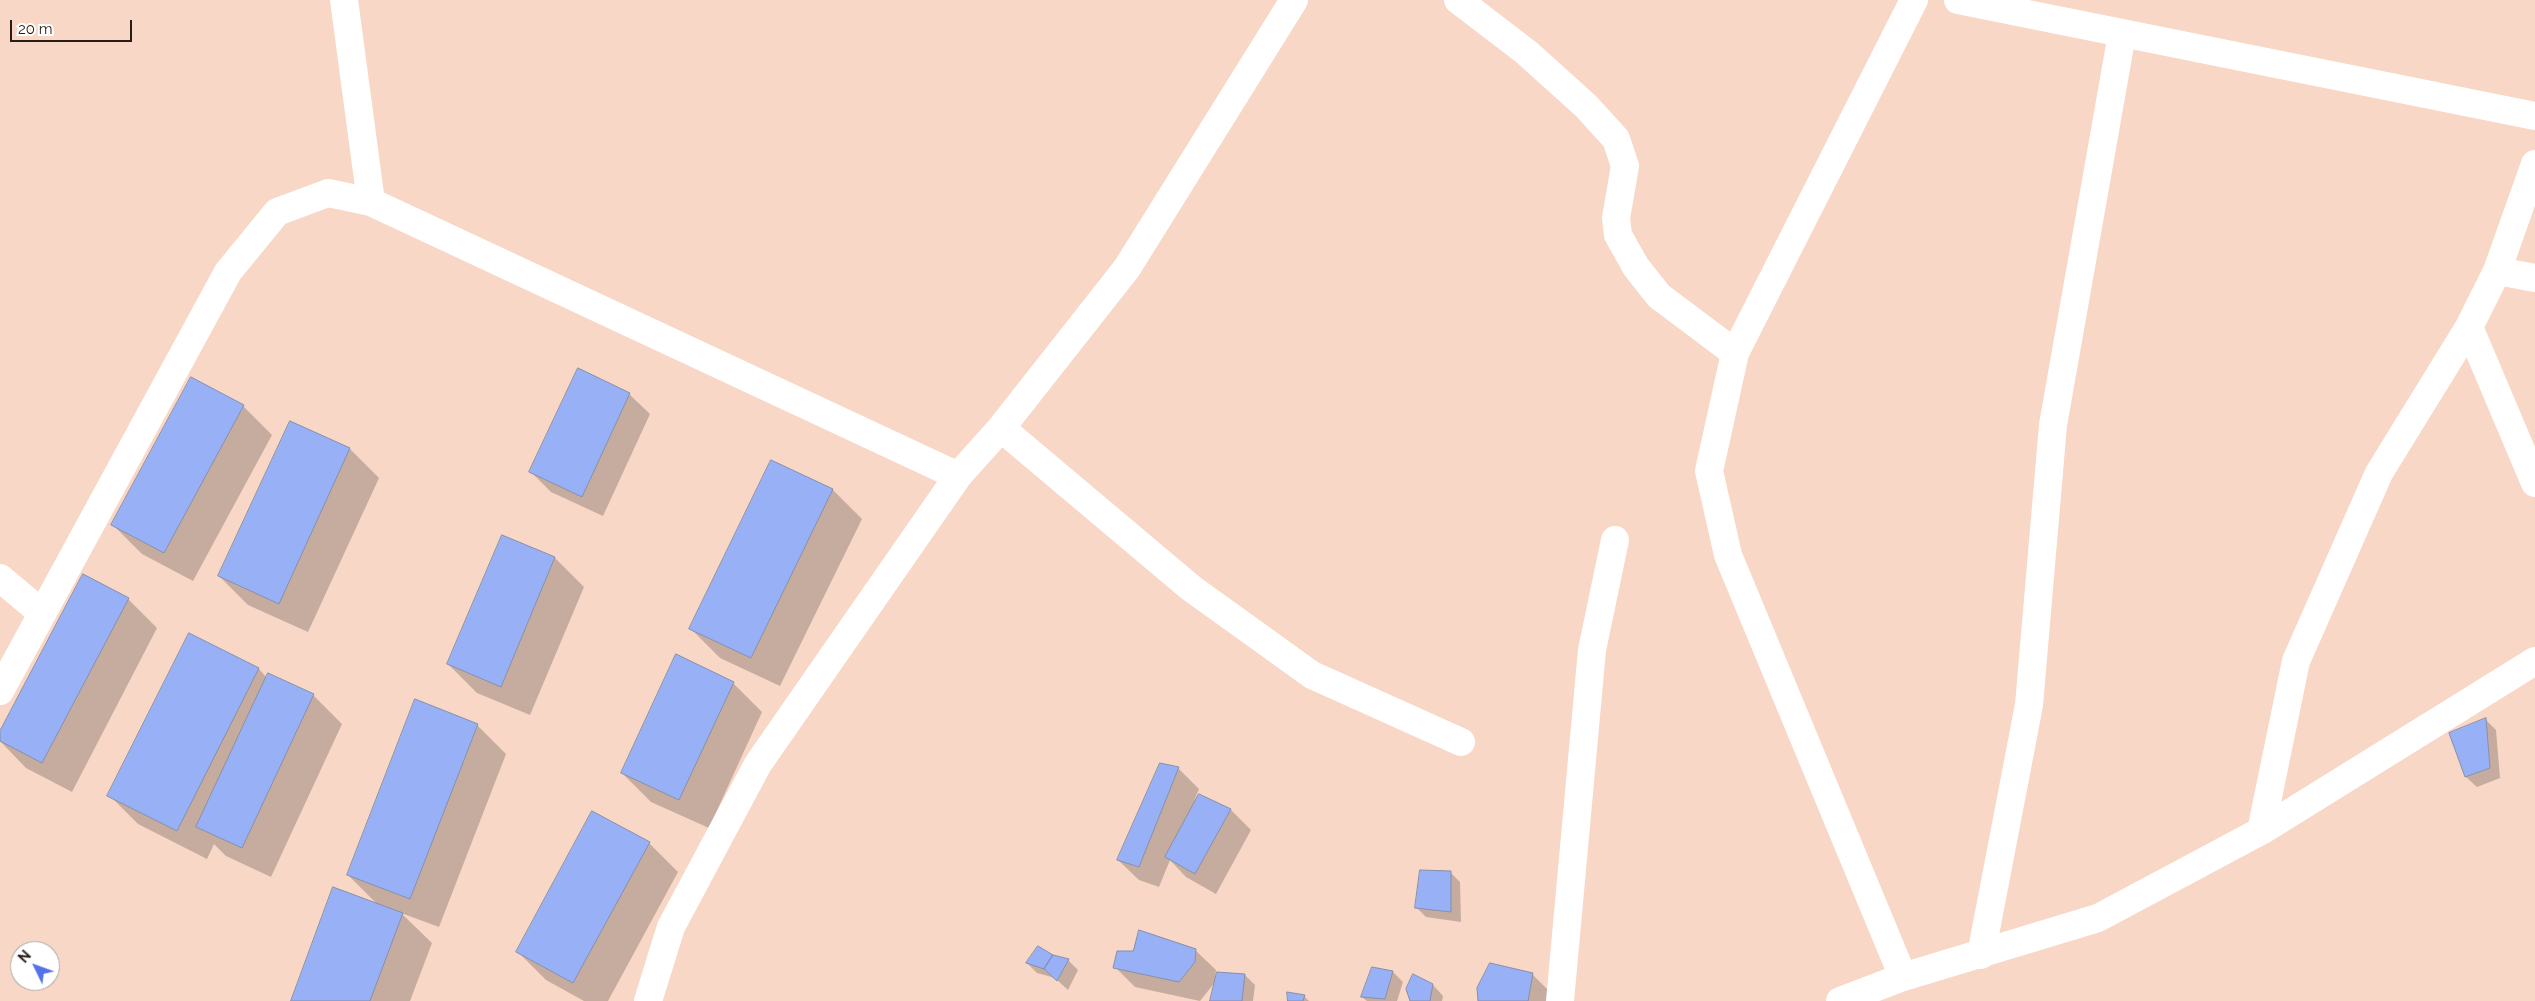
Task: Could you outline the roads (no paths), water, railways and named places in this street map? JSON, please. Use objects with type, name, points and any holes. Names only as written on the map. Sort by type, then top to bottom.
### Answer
[{"type":"street","points":[[344,0],[371,202]]},
{"type":"street","points":[[648,1001],[671,927],[758,764],[958,476],[1001,428],[1127,268],[1294,0]]},
{"type":"street","points":[[1458,0],[1526,52],[1586,106],[1616,139],[1626,166],[1616,218],[1618,235],[1636,266],[1659,296],[1735,353]]},
{"type":"street","points":[[1903,977],[1728,555],[1709,471],[1735,353],[1914,0]]},
{"type":"street","points":[[1958,0],[2535,116]]},
{"type":"street","points":[[1981,955],[2030,705],[2053,425],[2122,34]]},
{"type":"street","points":[[2261,831],[2296,661],[2378,473],[2469,327],[2497,271],[2535,164]]},
{"type":"street","points":[[0,691],[228,272],[277,212],[328,193],[371,202],[958,476]]},
{"type":"street","points":[[2497,271],[2535,278]]},
{"type":"street","points":[[2469,327],[2535,482]]},
{"type":"street","points":[[1001,428],[1190,588],[1312,676],[1461,742]]},
{"type":"street","points":[[1560,1001],[1592,650],[1615,540]]},
{"type":"street","points":[[0,578],[42,614]]},
{"type":"street","points":[[1840,1001],[1874,996],[1903,977],[1981,955],[2098,918],[2261,831],[2535,660]]}]
